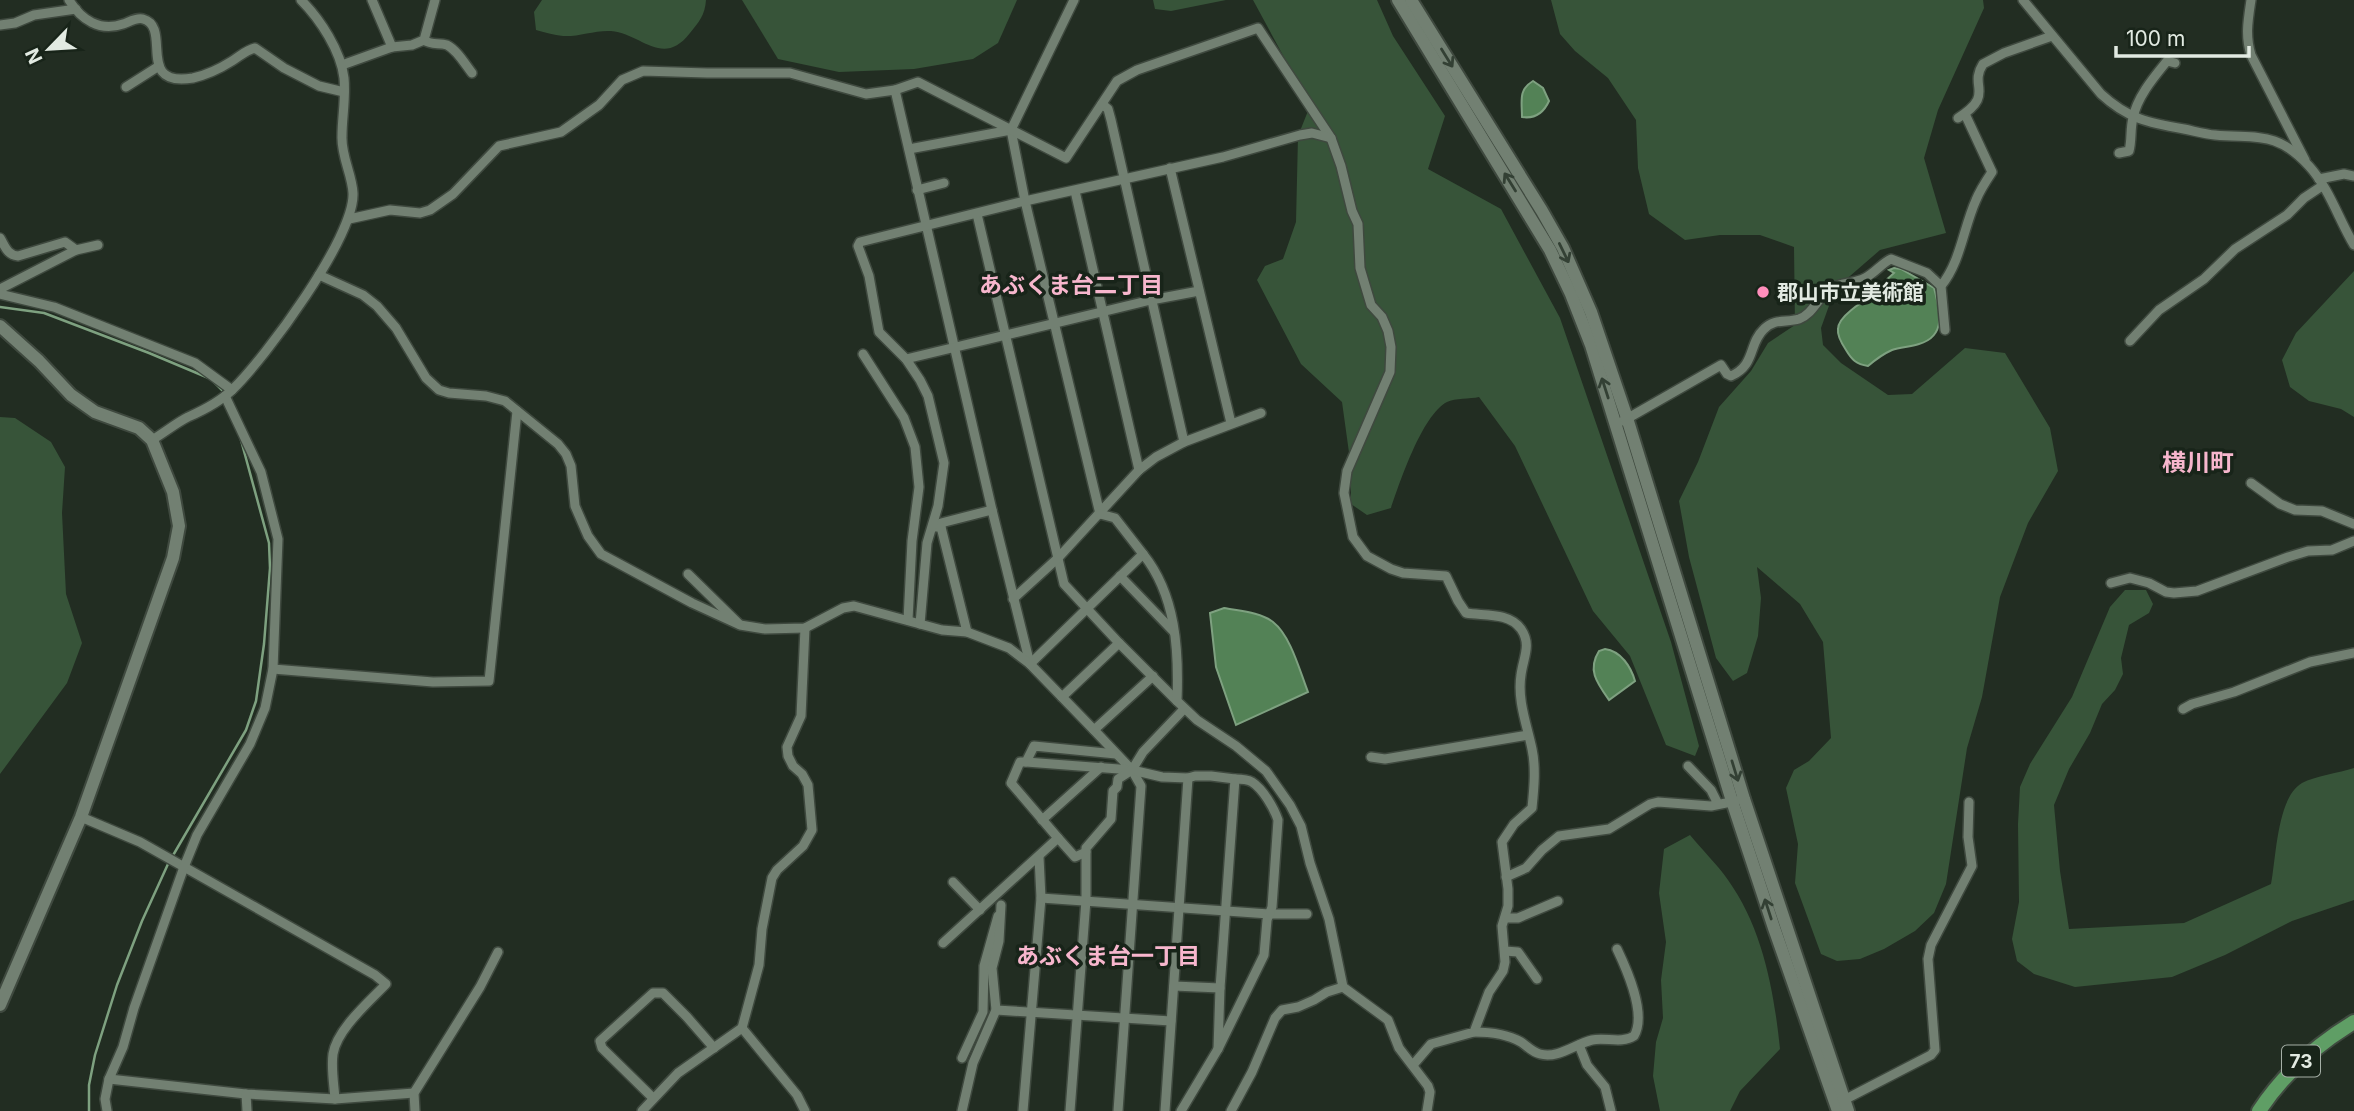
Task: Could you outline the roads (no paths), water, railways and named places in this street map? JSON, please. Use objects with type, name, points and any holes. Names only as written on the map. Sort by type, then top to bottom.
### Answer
[{"type":"main road","name":"73","points":[[2259,1111],[2273,1090],[2313,1049],[2354,1022]]},
{"type":"street","points":[[69,0],[89,22],[102,27],[120,25],[140,18],[146,20],[155,32],[159,66],[171,78],[194,78],[224,65],[248,49],[255,48],[284,68],[319,86],[344,92]]},
{"type":"street","points":[[152,440],[229,393],[282,332],[319,275],[349,219],[353,193],[342,147],[342,65],[330,40],[302,0]]},
{"type":"street","points":[[372,0],[392,47]]},
{"type":"street","points":[[424,40],[435,0]]},
{"type":"street","points":[[1074,0],[1011,130],[1025,201],[1100,514]]},
{"type":"street","points":[[1398,0],[1550,250],[1622,421]]},
{"type":"street","points":[[1411,0],[1542,211],[1563,248],[1591,312],[1738,800],[1843,1107],[1931,1055],[1935,1050],[1928,958],[1931,944],[1972,866],[1968,837],[1969,802]]},
{"type":"street","points":[[2024,0],[2101,94],[2115,107],[2133,117],[2160,126],[2215,135],[2263,137],[2283,145],[2308,164]]},
{"type":"street","points":[[2251,0],[2246,28],[2251,55],[2354,245]]},
{"type":"street","points":[[0,25],[15,23],[34,15],[76,9]]},
{"type":"street","points":[[349,219],[390,211],[420,213],[430,210],[453,194],[499,146],[561,132],[599,105],[622,80],[643,71],[790,73],[866,94],[895,90],[918,82],[1066,158],[1117,81],[1130,72],[1258,28],[1331,138],[1358,224],[1360,268],[1371,305],[1382,317],[1391,347],[1390,372],[1348,471],[1344,493],[1353,537],[1367,556],[1391,569],[1403,573],[1446,576],[1466,612],[1494,614],[1516,624],[1522,630],[1527,647],[1520,695],[1534,761],[1532,808],[1514,824],[1502,842],[1508,906],[1502,926],[1505,951],[1503,971],[1489,992],[1474,1032]]},
{"type":"street","points":[[1941,286],[1949,277],[1975,202],[1992,172],[1962,116],[1971,110],[1979,99],[1978,76],[1983,64],[2004,53],[2052,36]]},
{"type":"street","points":[[342,65],[392,47],[412,45],[424,40]]},
{"type":"street","points":[[424,40],[428,44],[451,47],[472,73]]},
{"type":"street","points":[[2119,153],[2129,151],[2133,117],[2156,74],[2167,61],[2175,63]]},
{"type":"street","points":[[127,87],[159,66]]},
{"type":"street","points":[[895,90],[1030,664]]},
{"type":"street","points":[[1102,104],[1108,109],[1184,442]]},
{"type":"street","points":[[909,149],[1011,130]]},
{"type":"street","points":[[967,632],[936,527],[944,463],[928,396],[906,359],[879,332],[869,276],[858,246],[860,242],[1025,201],[1223,157],[1300,135],[1312,133],[1331,138]]},
{"type":"street","points":[[1170,169],[1231,424]]},
{"type":"street","points":[[2130,341],[2159,310],[2204,279],[2235,249],[2287,215],[2321,183],[2344,174],[2354,176]]},
{"type":"street","points":[[917,190],[944,183]]},
{"type":"street","points":[[1075,191],[1139,470]]},
{"type":"street","points":[[976,214],[1064,583],[1184,709],[1266,771],[1290,805],[1300,826],[1329,919],[1343,988],[1388,1020],[1399,1048],[1428,1086],[1430,1092],[1427,1111]]},
{"type":"street","points":[[0,237],[12,255],[18,256],[65,242],[76,250]]},
{"type":"street","points":[[0,289],[76,250],[98,244]]},
{"type":"street","points":[[1622,421],[1721,365],[1731,376],[1739,372],[1747,364],[1757,337],[1770,324],[1778,320],[1798,319],[1816,305],[1827,290],[1866,278],[1891,259],[1927,273],[1941,286],[1945,331]]},
{"type":"street","points":[[319,275],[363,295],[377,306],[396,328],[426,379],[439,390],[505,401],[558,444],[572,466],[575,506],[588,536],[601,554],[692,603],[740,625],[765,629],[805,628],[843,608],[854,606],[920,624],[967,632],[1009,649],[1030,664],[1094,730],[1132,770],[1141,786],[1118,1111]]},
{"type":"street","points":[[906,359],[1102,311],[1199,291]]},
{"type":"street","points":[[0,294],[54,307],[174,354],[194,363],[229,393],[261,472],[278,539],[273,669],[265,708],[250,744],[197,835],[184,867],[123,1046],[109,1079],[105,1099],[107,1111]]},
{"type":"street","points":[[0,326],[71,395],[95,412],[139,428],[152,440],[173,492],[179,526],[173,558],[81,817],[0,1005]]},
{"type":"street","points":[[0,336],[14,339]]},
{"type":"street","points":[[863,354],[904,418],[915,447],[919,468],[908,620]]},
{"type":"street","points":[[273,669],[433,682],[489,681],[517,411]]},
{"type":"street","points":[[1013,599],[1058,558],[1139,470],[1156,457],[1184,442],[1261,413]]},
{"type":"street","points":[[2250,483],[2280,504],[2295,510],[2322,511],[2354,524]]},
{"type":"street","points":[[920,624],[927,543],[936,527],[941,523],[992,510]]},
{"type":"street","points":[[1100,514],[1115,518],[1155,568],[1163,586],[1178,649],[1177,701]]},
{"type":"street","points":[[2111,583],[2130,578],[2149,583],[2166,592],[2197,591],[2308,551],[2332,550],[2354,541]]},
{"type":"street","points":[[1030,664],[1143,554]]},
{"type":"street","points":[[688,574],[740,625]]},
{"type":"street","points":[[1120,576],[1175,633]]},
{"type":"street","points":[[642,1111],[678,1073],[742,1028],[759,965],[762,929],[772,878],[803,846],[812,830],[808,785],[802,774],[793,766],[787,747],[801,716],[805,628]]},
{"type":"street","points":[[1062,697],[1119,643]]},
{"type":"street","points":[[2183,709],[2311,662],[2354,653]]},
{"type":"street","points":[[1094,730],[1153,676]]},
{"type":"street","points":[[1070,1111],[1086,900],[1086,848],[1111,819],[1112,791],[1117,787],[1118,779],[1132,770],[1143,752],[1184,709]]},
{"type":"street","points":[[1371,757],[1385,759],[1528,735]]},
{"type":"street","points":[[1026,762],[1034,746],[1116,754]]},
{"type":"street","points":[[1086,852],[1075,857],[1011,783],[1020,762],[1132,770],[1162,777],[1211,776],[1247,780],[1254,784],[1279,820],[1272,907],[1264,955],[1219,1049],[1181,1111]]},
{"type":"street","points":[[1688,766],[1711,789],[1718,804]]},
{"type":"street","points":[[1042,820],[1101,768]]},
{"type":"street","points":[[1166,1111],[1188,778]]},
{"type":"street","points":[[1219,1049],[1220,988],[1235,779]]},
{"type":"street","points":[[1506,877],[1526,868],[1559,836],[1609,829],[1650,804],[1718,804],[1738,800]]},
{"type":"street","points":[[81,817],[140,842],[375,975],[386,984],[341,1033],[335,1046],[335,1099]]},
{"type":"street","points":[[943,943],[1058,838]]},
{"type":"street","points":[[1023,1111],[1041,898],[1039,857]]},
{"type":"street","points":[[953,882],[980,910]]},
{"type":"street","points":[[1041,898],[1269,914],[1307,914]]},
{"type":"street","points":[[1505,918],[1518,918],[1558,901]]},
{"type":"street","points":[[962,1058],[983,1012],[984,966],[1001,905],[999,941],[992,968],[996,1010],[973,1063],[962,1111]]},
{"type":"street","points":[[1413,1065],[1431,1044],[1474,1032],[1504,1035],[1539,1054],[1561,1052],[1591,1040],[1629,1040],[1637,1031],[1636,1001],[1617,949]]},
{"type":"street","points":[[1505,951],[1518,951],[1536,979]]},
{"type":"street","points":[[415,1111],[414,1093],[480,987],[498,952]]},
{"type":"street","points":[[1174,986],[1220,988]]},
{"type":"street","points":[[1231,1111],[1252,1072],[1275,1018],[1282,1010],[1297,1007],[1327,992],[1343,988]]},
{"type":"street","points":[[653,1097],[602,1048],[600,1041],[653,993],[663,993],[714,1048]]},
{"type":"street","points":[[996,1010],[1171,1021]]},
{"type":"street","points":[[742,1028],[797,1095],[805,1111]]},
{"type":"street","points":[[1579,1045],[1587,1065],[1605,1087],[1611,1111]]},
{"type":"street","points":[[109,1079],[246,1094],[335,1099],[414,1093]]},
{"type":"street","points":[[246,1094],[247,1111]]},
{"type":"waterway","points":[[0,307],[44,313],[149,353],[211,379],[226,394]]},
{"type":"waterway","points":[[89,1111],[89,1085],[95,1055],[117,985],[142,921],[168,864],[246,730],[256,701],[264,644],[270,568],[269,543],[241,440]]},
{"type":"place","name":"郡山市立美術館","points":[[1763,292]]},
{"type":"district","name":"あぶくま台二丁目","points":[[1071,285]]},
{"type":"district","name":"横川町","points":[[2198,462]]},
{"type":"district","name":"あぶくま台一丁目","points":[[1108,956]]}]
